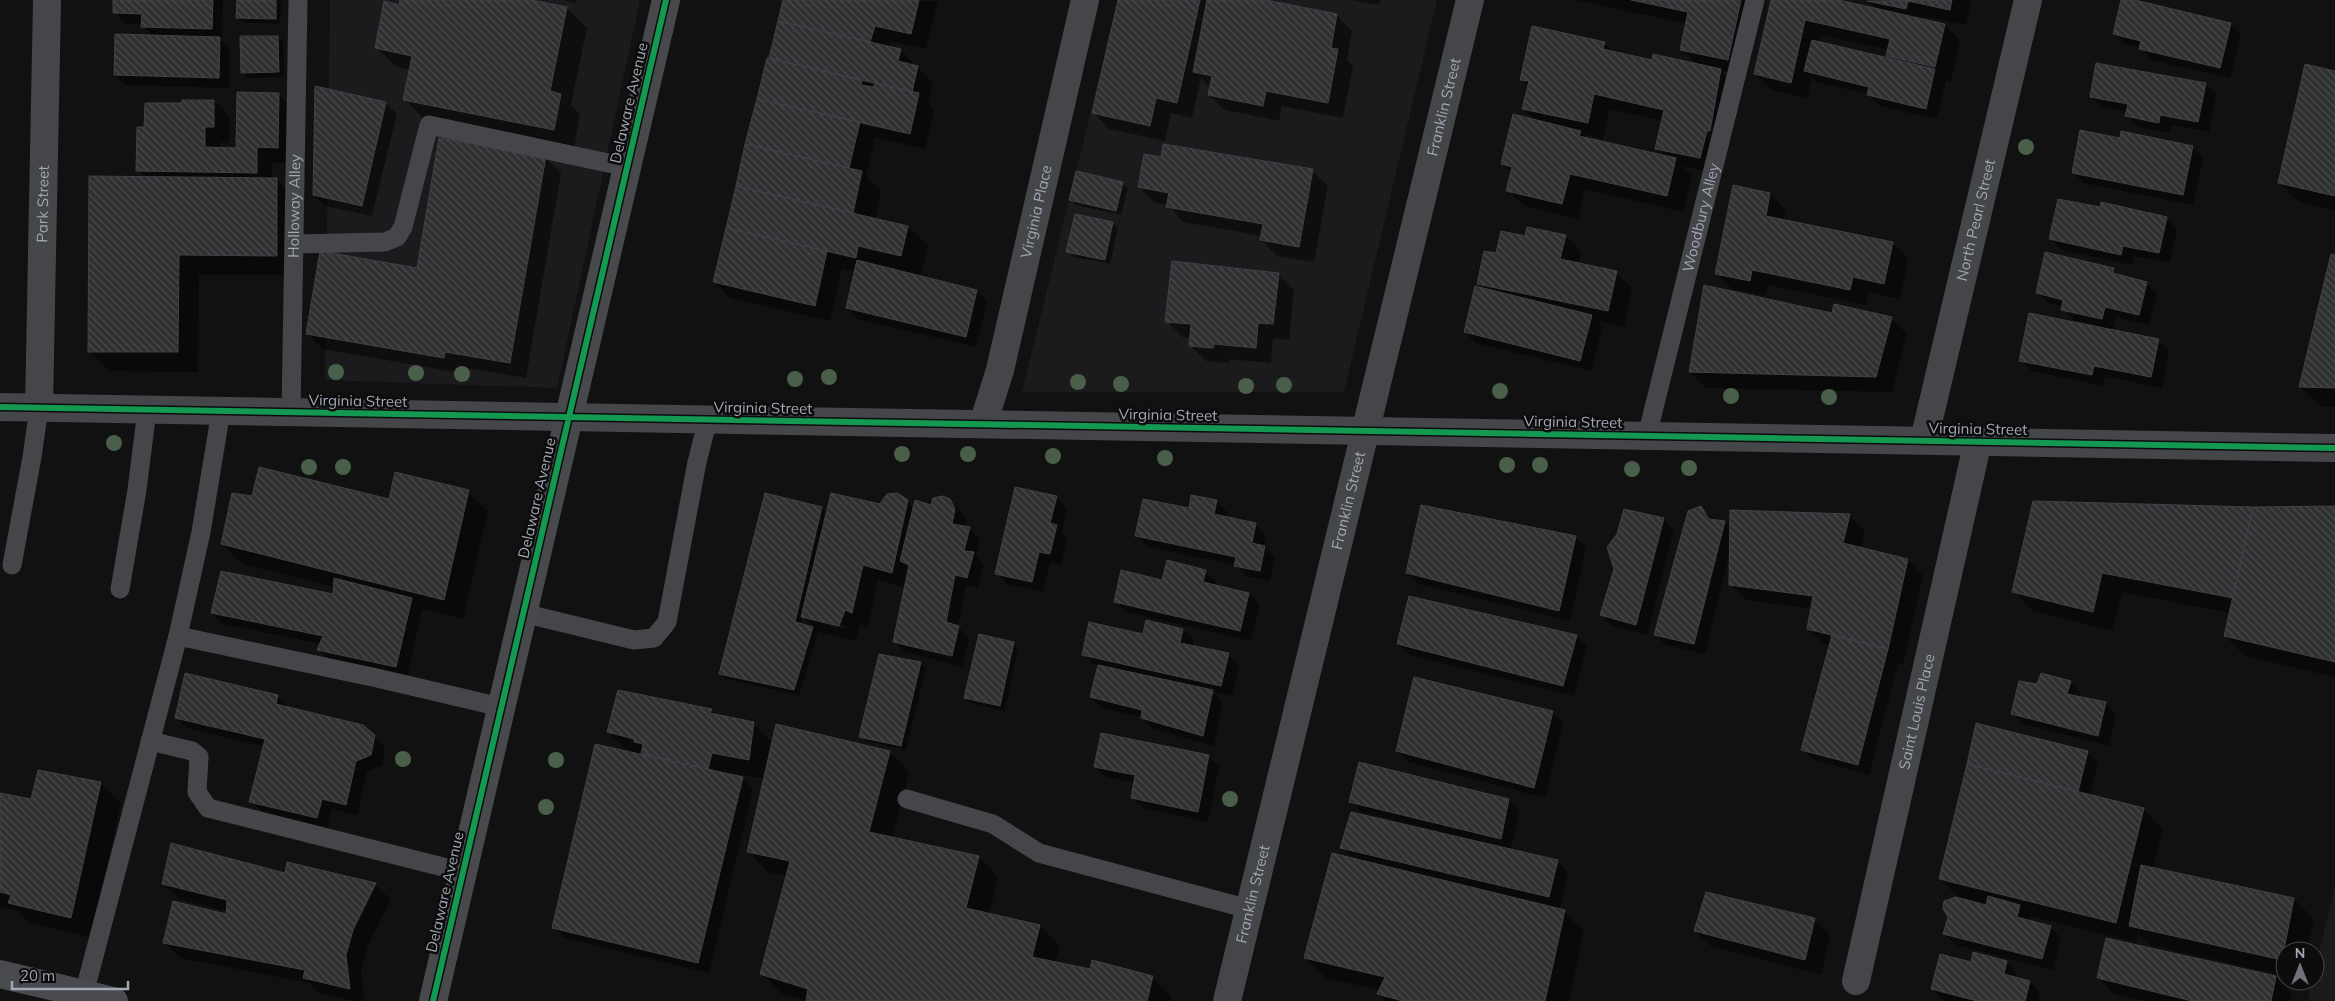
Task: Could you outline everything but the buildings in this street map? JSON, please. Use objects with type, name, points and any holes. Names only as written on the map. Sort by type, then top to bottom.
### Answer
[{"type":"main road","name":"Delaware Avenue","points":[[433,1001],[666,0]]},
{"type":"main road","points":[[0,974],[81,997],[114,1001]]},
{"type":"street","name":"Park Street","points":[[39,408],[47,0]]},
{"type":"street","name":"Virginia Place","points":[[983,424],[1000,370],[1085,0]]},
{"type":"street","name":"Franklin Street","points":[[1227,1001],[1470,0]]},
{"type":"street","name":"North Pearl Street","points":[[1924,440],[2028,0]]},
{"type":"street","name":"Virginia Street","points":[[0,407],[2335,448]]},
{"type":"street","name":"Saint Louis Place","points":[[1856,981],[1978,441]]},
{"type":"lane","name":"Holloway Alley","points":[[291,412],[298,0]]},
{"type":"lane","name":"Woodbury Alley","points":[[1647,436],[1755,0]]},
{"type":"lane","points":[[294,244],[385,242],[397,237],[403,228],[429,125],[627,167]]},
{"type":"lane","points":[[12,565],[39,408]]},
{"type":"lane","points":[[120,589],[137,490],[147,410]]},
{"type":"lane","points":[[81,997],[178,636],[201,532],[221,411]]},
{"type":"lane","points":[[523,613],[634,640],[654,638],[667,622],[697,462],[708,419]]},
{"type":"lane","points":[[178,636],[377,678],[501,707]]},
{"type":"lane","points":[[150,741],[192,752],[199,757],[197,792],[208,808],[463,872]]},
{"type":"lane","points":[[907,799],[993,824],[1039,853],[1249,909]]},
{"type":"shaded area","points":[[330,0],[640,0],[557,388],[325,380]]},
{"type":"shaded area","points":[[1118,0],[1437,0],[1344,392],[1022,392]]},
{"type":"shaded area","points":[[2335,886],[2335,1001],[2308,1001],[2310,991],[2325,991],[2325,941],[2322,941]]},
{"type":"cycle path","points":[[433,1001],[666,0]]},
{"type":"cycle path","points":[[0,407],[2335,448]]}]
